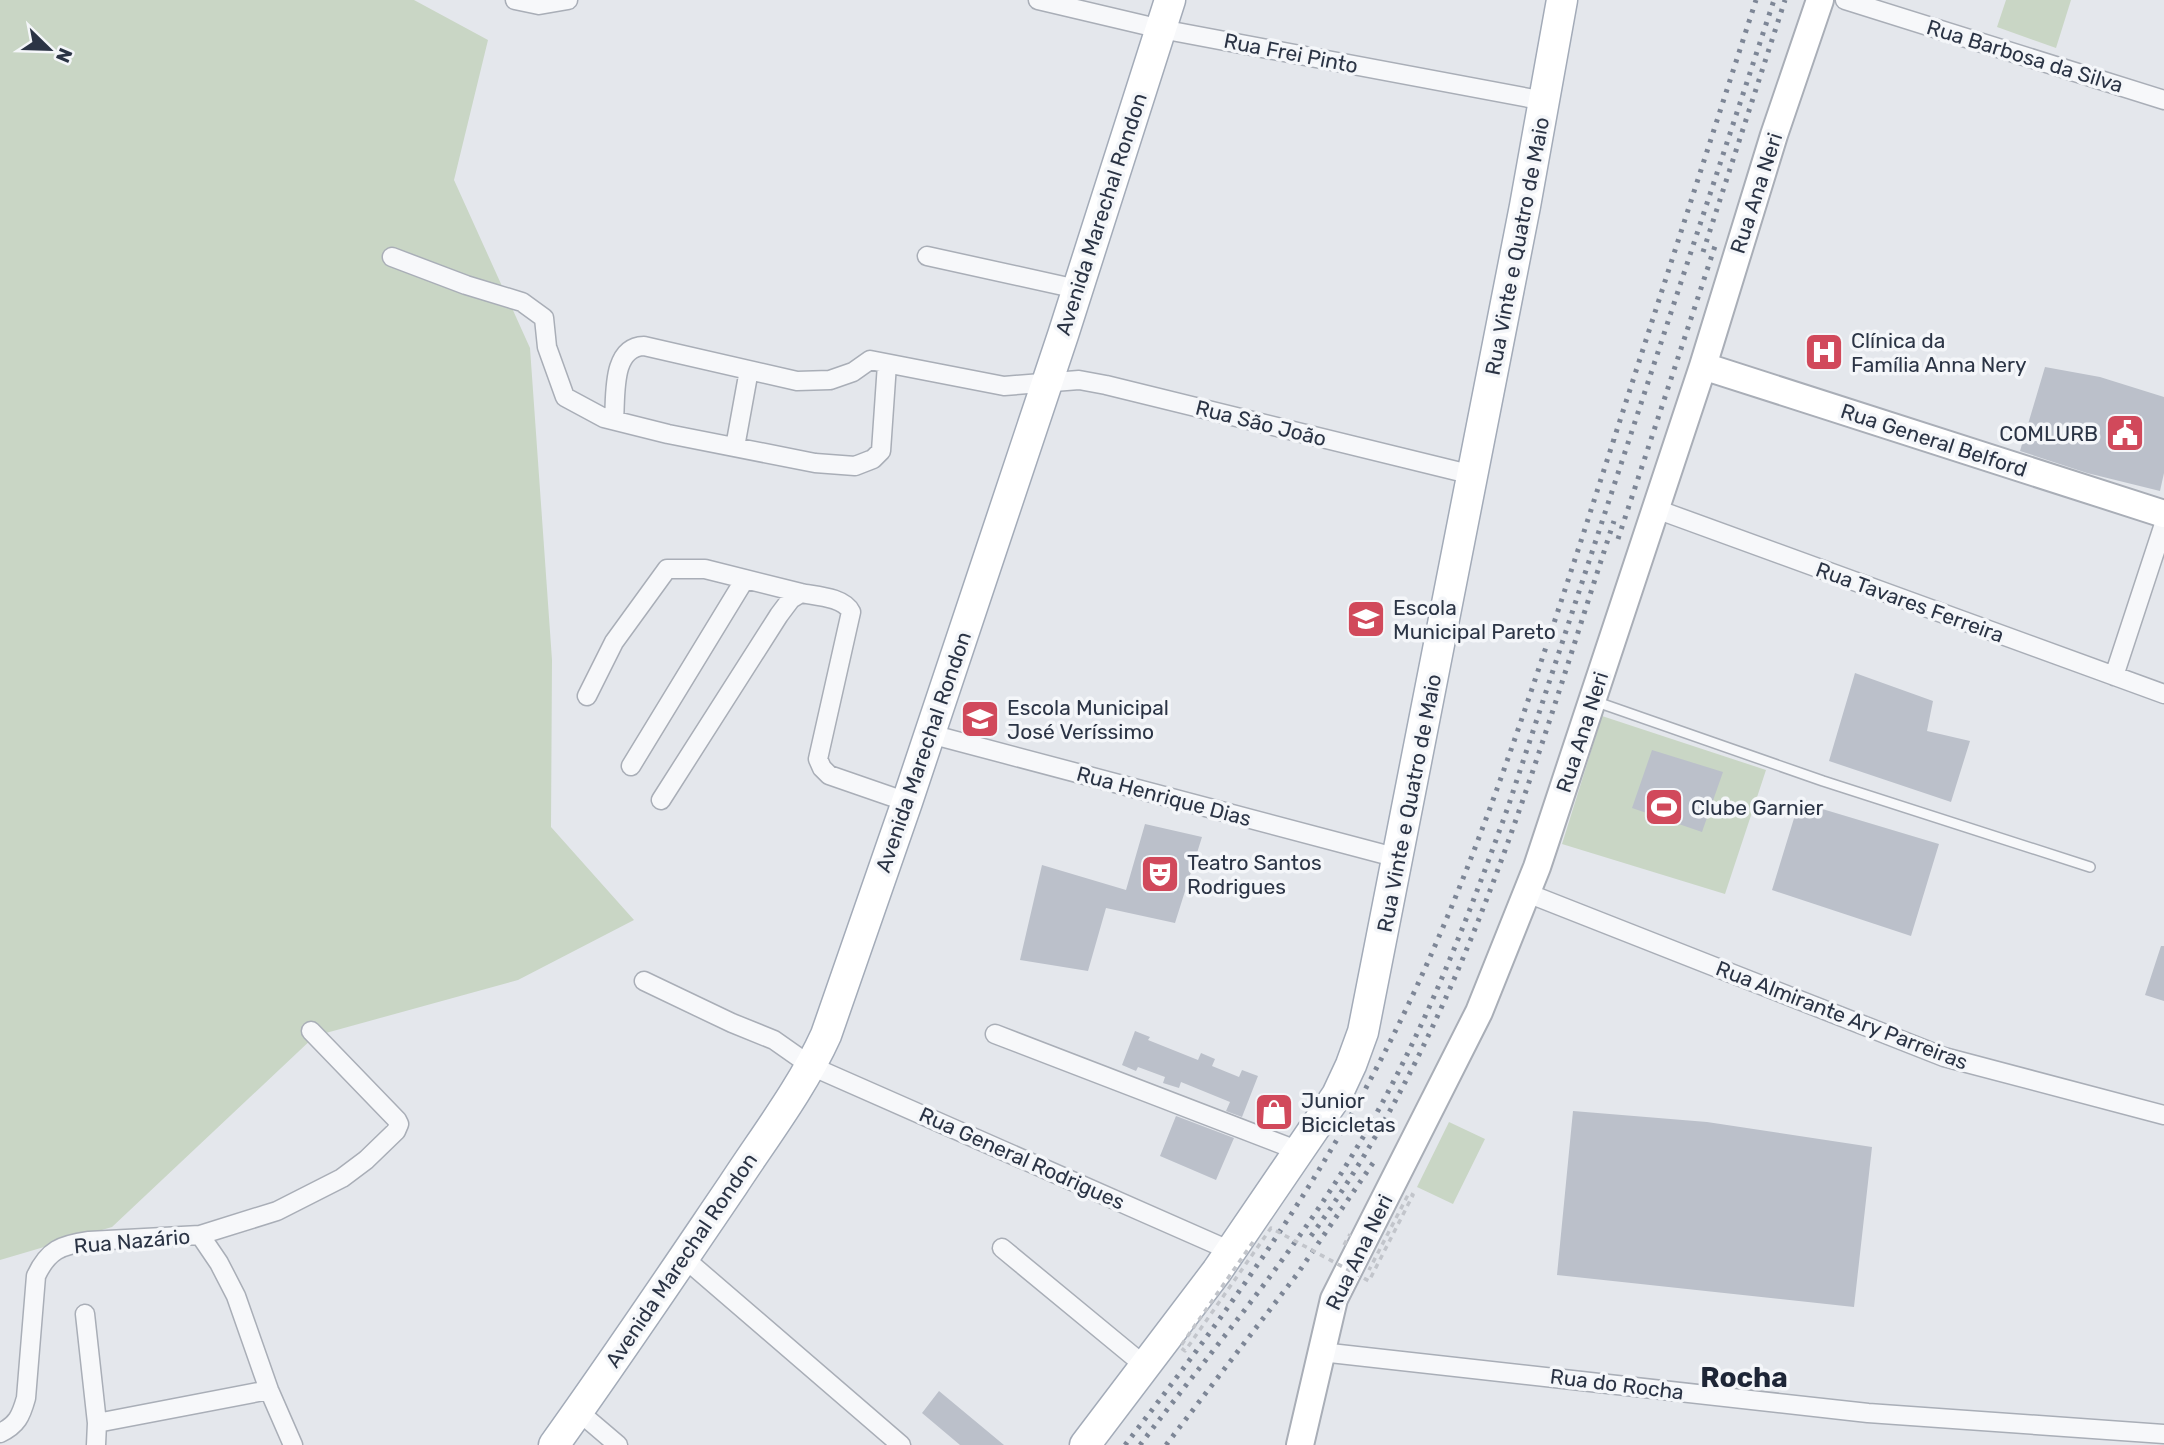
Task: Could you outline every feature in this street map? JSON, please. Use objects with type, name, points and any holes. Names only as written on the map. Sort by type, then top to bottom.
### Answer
[{"type":"main road","name":"Avenida Marechal Rondon","points":[[554,1445],[684,1258],[811,1066],[837,1004],[930,734],[1170,0]]},
{"type":"main road","name":"Rua Vinte e Quatro de Maio","points":[[1085,1445],[1242,1246],[1299,1151],[1337,1095],[1352,1065],[1363,1032],[1473,475],[1562,0]]},
{"type":"main road","name":"Rua Ana Neri","points":[[1300,1445],[1330,1309],[1337,1291],[1479,1012],[1527,893],[1703,366],[1774,135],[1820,0]]},
{"type":"main road","name":"Rua General Belford","points":[[1703,366],[2164,514]]},
{"type":"street","points":[[515,0],[539,5],[568,0]]},
{"type":"street","name":"Rua Frei Pinto","points":[[1038,0],[1161,29],[1545,101]]},
{"type":"street","name":"Rua Barbosa da Silva","points":[[1845,0],[2164,100]]},
{"type":"street","points":[[928,256],[1077,289]]},
{"type":"street","points":[[392,257],[466,285],[522,302],[544,318],[547,347],[565,397],[604,418],[735,447],[815,463],[855,466],[873,459],[881,451],[887,364],[870,360],[852,372],[830,380],[797,381],[644,346],[634,347],[626,353],[618,368],[614,420]]},
{"type":"street","name":"Rua São João","points":[[887,364],[1004,386],[1079,380],[1106,385],[1473,475]]},
{"type":"street","points":[[735,447],[749,370]]},
{"type":"street","name":"Rua Tavares Ferreira","points":[[1656,509],[2164,694]]},
{"type":"street","points":[[2114,676],[2164,524]]},
{"type":"street","points":[[587,696],[614,642],[667,569],[705,569],[839,601],[848,606],[851,612],[818,759],[829,775],[907,802]]},
{"type":"street","points":[[631,766],[745,579]]},
{"type":"street","points":[[661,800],[779,615],[791,599],[801,593]]},
{"type":"street","name":"Rua Henrique Dias","points":[[930,734],[1398,858]]},
{"type":"street","name":"Rua Almirante Ary Parreiras","points":[[1527,893],[1944,1057],[2164,1115]]},
{"type":"street","name":"Rua General Rodrigues","points":[[644,981],[774,1040],[811,1066],[1242,1246]]},
{"type":"street","points":[[200,1235],[277,1211],[312,1195],[366,1160],[398,1127],[397,1120],[311,1031]]},
{"type":"street","points":[[995,1034],[1299,1151]]},
{"type":"street","name":"Rua Nazário","points":[[0,1433],[13,1427],[22,1414],[26,1398],[36,1276],[51,1252],[72,1243],[89,1241],[200,1235],[219,1263],[236,1296],[293,1445]]},
{"type":"street","points":[[1002,1248],[1145,1366]]},
{"type":"street","points":[[684,1258],[901,1445]]},
{"type":"street","points":[[85,1314],[97,1423],[96,1445]]},
{"type":"street","name":"Rua do Rocha","points":[[1321,1352],[1868,1413],[2130,1438],[2164,1434]]},
{"type":"street","points":[[97,1423],[270,1390]]},
{"type":"street","points":[[578,1411],[618,1445]]},
{"type":"lane","points":[[1593,700],[1823,781],[2090,867]]},
{"type":"path","points":[[1242,1246],[1180,1347],[1185,1351],[1271,1228],[1369,1281],[1413,1195],[1409,1193],[1369,1270]]},
{"type":"path","points":[[1344,1245],[1350,1234]]},
{"type":"green space","points":[[0,0],[414,0],[488,40],[454,180],[530,348],[552,660],[551,827],[634,920],[518,980],[315,1036],[112,1227],[0,1260]]},
{"type":"green space","points":[[2006,0],[2071,0],[2056,48],[1997,27]]},
{"type":"green space","name":"Clube Garnier","points":[[1602,716],[1766,770],[1725,894],[1562,844]]},
{"type":"green space","points":[[1449,1122],[1485,1139],[1453,1204],[1417,1187]]},
{"type":"building","points":[[2045,367],[2100,377],[2164,397],[2164,473],[2160,491],[2087,473],[2020,451]]},
{"type":"building","points":[[1855,673],[1933,701],[1927,731],[1970,741],[1951,802],[1829,761]]},
{"type":"building","points":[[1652,750],[1723,772],[1702,832],[1632,808]]},
{"type":"building","points":[[1799,802],[1939,844],[1911,936],[1772,890]]},
{"type":"building","points":[[1145,824],[1202,837],[1175,923],[1106,908],[1088,971],[1020,960],[1042,865],[1126,890]]},
{"type":"building","points":[[2161,946],[2164,946],[2164,1001],[2145,995]]},
{"type":"building","points":[[1135,1031],[1150,1037],[1148,1040],[1198,1060],[1201,1053],[1215,1059],[1212,1066],[1239,1077],[1242,1070],[1258,1076],[1242,1117],[1226,1111],[1230,1102],[1181,1082],[1179,1088],[1163,1083],[1165,1077],[1138,1067],[1136,1071],[1122,1065]]},
{"type":"building","points":[[1573,1111],[1707,1122],[1872,1147],[1854,1307],[1557,1275]]},
{"type":"building","points":[[1176,1116],[1234,1138],[1216,1180],[1160,1156]]},
{"type":"building","points":[[939,1391],[1004,1445],[960,1445],[922,1413]]},
{"type":"railway","points":[[1125,1445],[1260,1262],[1321,1166],[1377,1067],[1437,941],[1489,811],[1535,679],[1756,0]]},
{"type":"railway","points":[[1140,1445],[1275,1269],[1326,1196],[1375,1117],[1438,987],[1508,807],[1774,0]]},
{"type":"railway","points":[[1703,252],[1785,0]]},
{"type":"railway","points":[[1618,539],[1717,240]]},
{"type":"railway","points":[[1311,1236],[1365,1154],[1412,1069],[1453,981],[1490,891],[1523,799],[1614,521]]},
{"type":"railway","points":[[1166,1445],[1298,1273],[1373,1163]]},
{"type":"place","name":"Clínica da Família Anna Nery","points":[[1824,352]]},
{"type":"place","name":"COMLURB","points":[[2125,433]]},
{"type":"place","name":"Escola Municipal Pareto","points":[[1366,619]]},
{"type":"place","name":"Escola Municipal José Veríssimo","points":[[980,719]]},
{"type":"place","name":"Clube Garnier","points":[[1664,807]]},
{"type":"place","name":"Teatro Santos Rodrigues","points":[[1160,874]]},
{"type":"place","name":"Junior Bicicletas","points":[[1274,1112]]},
{"type":"district","name":"Rocha","points":[[1744,1377]]}]
